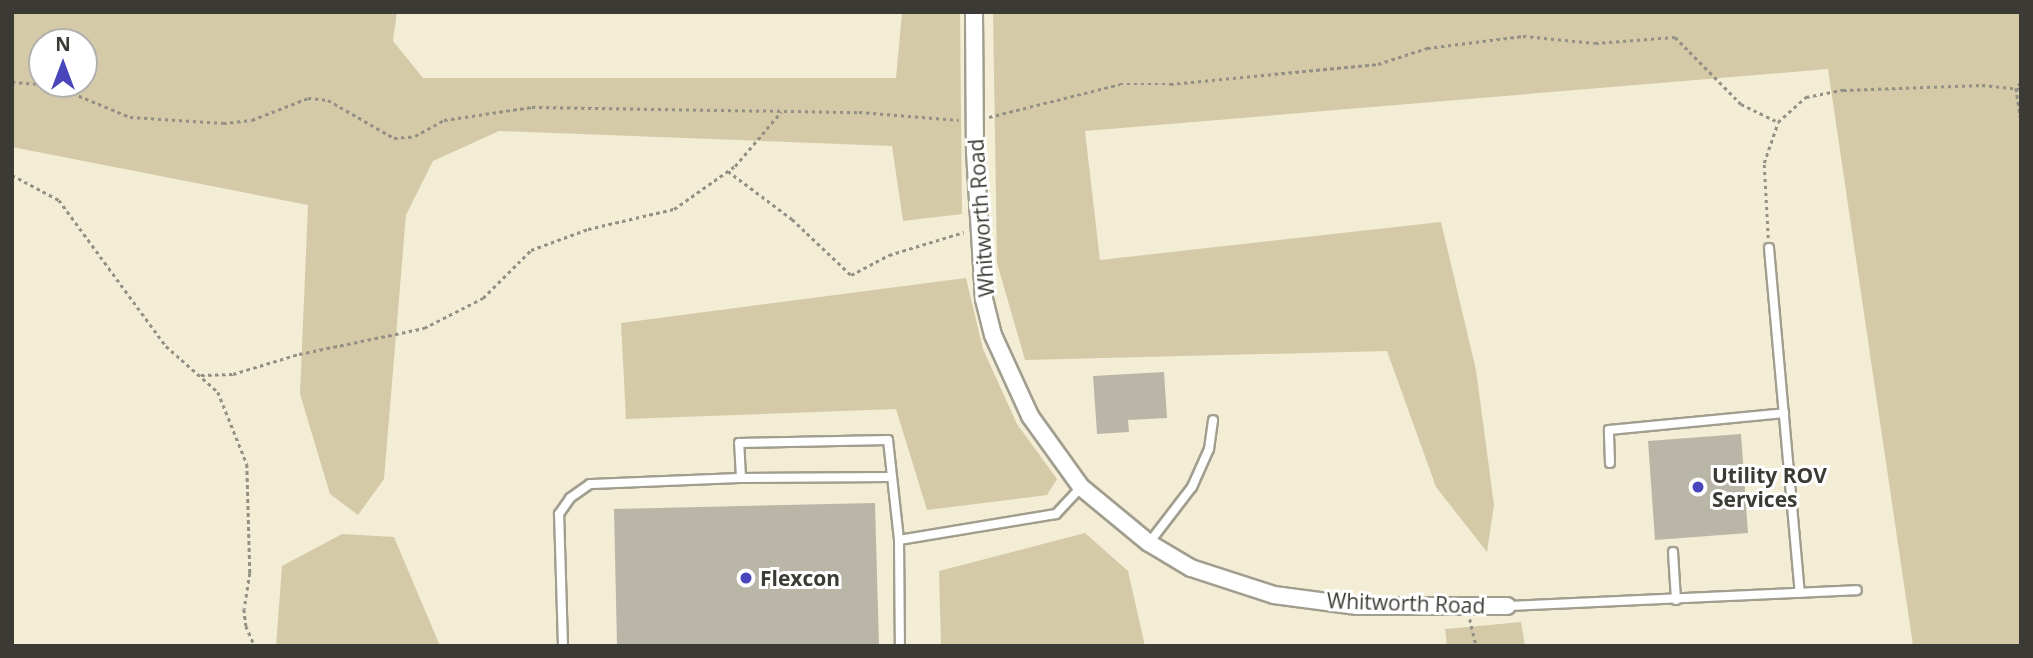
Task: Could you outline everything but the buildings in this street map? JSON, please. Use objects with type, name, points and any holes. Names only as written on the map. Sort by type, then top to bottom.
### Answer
[{"type":"street","name":"Whitworth Road","points":[[974,12],[978,219],[984,299],[993,335],[1030,415],[1081,487],[1149,543],[1191,568],[1274,595],[1357,606],[1507,606]]},
{"type":"lane","points":[[1769,248],[1800,593]]},
{"type":"lane","points":[[1610,463],[1609,430],[1784,413]]},
{"type":"lane","points":[[1149,543],[1192,487],[1209,449],[1213,420]]},
{"type":"lane","points":[[741,478],[739,443],[888,440],[899,540],[900,646]]},
{"type":"lane","points":[[563,646],[559,514],[570,498],[590,484],[741,478],[890,477]]},
{"type":"lane","points":[[899,540],[1056,514],[1081,487]]},
{"type":"lane","points":[[1673,552],[1676,600]]},
{"type":"lane","points":[[1507,606],[1857,590]]},
{"type":"path","points":[[12,82],[53,85],[131,117],[223,123],[252,120],[308,98],[328,100],[394,138],[415,136],[444,120],[532,107],[781,111],[975,121],[1120,84],[1170,84],[1367,66],[1427,48],[1523,36],[1595,43],[1675,37],[1741,104],[1778,121]]},
{"type":"path","points":[[2021,83],[2018,89],[2021,118]]},
{"type":"path","points":[[1769,248],[1764,163],[1778,121],[1806,97],[1843,90],[1982,85],[2018,89]]},
{"type":"path","points":[[201,375],[233,374],[299,354],[424,328],[483,298],[531,250],[588,229],[674,209],[728,171],[752,150],[781,111]]},
{"type":"path","points":[[728,171],[792,219],[851,275],[889,255],[962,234],[978,219]]},
{"type":"path","points":[[12,175],[59,200],[166,346],[218,392],[247,464],[250,573],[244,609],[246,626],[256,646]]},
{"type":"path","points":[[1467,606],[1476,646]]},
{"type":"shaded area","points":[[12,12],[1816,12],[1821,16],[1913,646],[1525,646],[1520,622],[1445,629],[1447,646],[12,646]]},
{"type":"shaded area","points":[[12,12],[397,12],[393,41],[423,78],[896,78],[902,12],[960,12],[962,214],[903,221],[892,146],[499,131],[433,161],[406,215],[384,479],[358,515],[330,494],[300,394],[308,205],[12,147]]},
{"type":"shaded area","points":[[993,12],[2021,12],[2021,646],[1913,646],[1828,69],[1085,131],[1100,260],[1441,222],[1476,370],[1494,505],[1487,552],[1436,487],[1387,351],[1025,360],[997,263]]},
{"type":"shaded area","points":[[966,278],[983,349],[1017,424],[1057,479],[1047,495],[927,510],[896,409],[626,419],[621,323]]},
{"type":"shaded area","points":[[1085,533],[1128,571],[1145,646],[941,646],[939,571]]},
{"type":"shaded area","points":[[342,534],[394,537],[440,646],[276,646],[282,566]]},
{"type":"shaded area","points":[[1521,622],[1525,646],[1447,646],[1445,629]]},
{"type":"place","name":"Utility ROV Services","points":[[1698,487]]},
{"type":"place","name":"Flexcon","points":[[746,578]]}]
